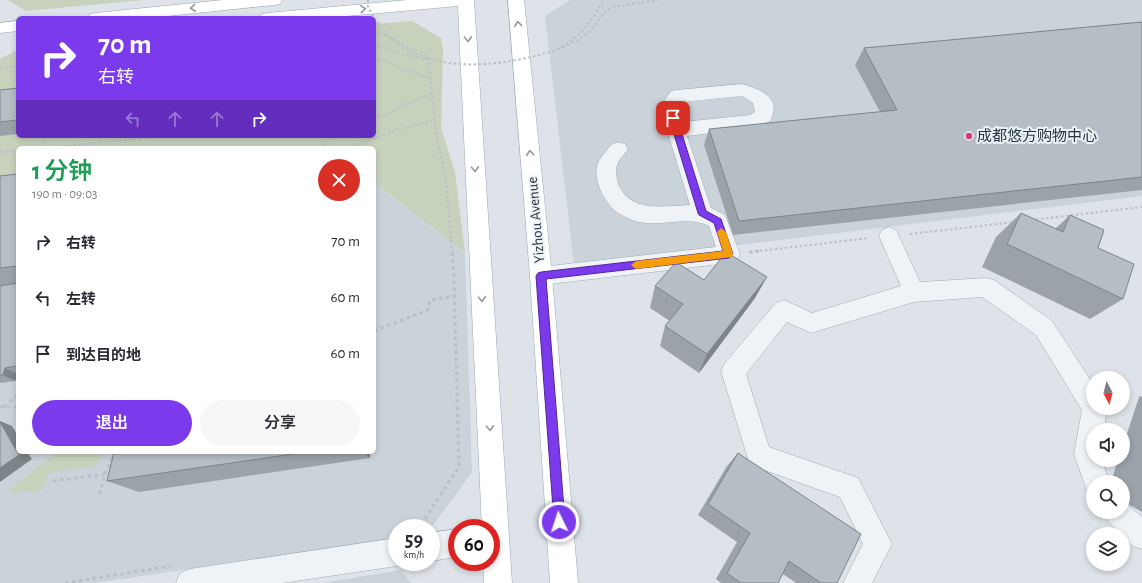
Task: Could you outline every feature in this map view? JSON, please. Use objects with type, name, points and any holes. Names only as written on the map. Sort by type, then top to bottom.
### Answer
[{"type":"main road","points":[[116,16],[274,0]]},
{"type":"main road","points":[[290,16],[465,0],[492,519]]},
{"type":"main road","name":"Yizhou Avenue","points":[[516,0],[541,276],[564,583]]},
{"type":"main road","points":[[0,28],[16,26]]},
{"type":"main road","points":[[0,42],[16,40]]},
{"type":"main road","points":[[497,571],[498,583]]},
{"type":"street","points":[[676,130],[702,213]]},
{"type":"street","points":[[541,276],[729,254],[718,221],[702,213],[658,215],[640,214],[625,207],[614,196],[607,182],[607,164],[618,149]]},
{"type":"street","points":[[889,236],[914,292]]},
{"type":"street","points":[[857,583],[878,544],[849,487],[759,456],[733,372],[784,310],[811,323],[914,292],[986,287],[1044,328],[1086,394]]},
{"type":"street","points":[[1094,415],[1087,454],[1094,475]]},
{"type":"street","points":[[1124,519],[1142,536]]},
{"type":"street","points":[[190,583],[388,553]]},
{"type":"path","points":[[368,0],[368,7],[373,16]]},
{"type":"path","points":[[558,49],[577,36],[594,19],[603,0]]},
{"type":"path","points":[[376,44],[396,53],[442,62],[480,65],[519,61],[558,49],[578,40],[592,29],[604,13],[612,7],[658,0]]},
{"type":"path","points":[[376,21],[381,30],[406,50],[442,62]]},
{"type":"path","points":[[376,34],[381,33],[428,57],[437,139],[446,179],[455,296],[459,466],[425,519]]},
{"type":"path","points":[[376,59],[430,79]]},
{"type":"path","points":[[0,69],[16,66]]},
{"type":"path","points":[[376,118],[432,93]]},
{"type":"path","points":[[376,138],[396,130],[435,120]]},
{"type":"path","points":[[68,146],[142,138]]},
{"type":"path","points":[[321,146],[333,138]]},
{"type":"path","points":[[355,146],[376,138]]},
{"type":"path","points":[[0,152],[16,151]]},
{"type":"path","points":[[1023,221],[1142,207]]},
{"type":"path","points":[[729,254],[1016,222]]},
{"type":"path","points":[[376,330],[428,310],[430,300],[455,296]]},
{"type":"path","points":[[4,407],[16,397]]},
{"type":"path","points":[[0,407],[16,408]]},
{"type":"path","points":[[99,497],[105,474],[113,454]]},
{"type":"path","points":[[53,481],[105,474]]},
{"type":"shaded area","points":[[570,0],[1142,0],[1142,196],[574,265],[545,16]]},
{"type":"shaded area","points":[[16,183],[16,454],[376,454],[376,184],[465,253],[472,472],[438,519],[388,519],[388,538],[96,583],[0,583],[0,185]]},
{"type":"shaded area","points":[[402,571],[411,583],[322,583]]},
{"type":"green space","points":[[8,0],[143,0],[26,11]]},
{"type":"green space","points":[[412,21],[441,38],[443,51],[441,128],[455,172],[465,253],[376,184],[376,146],[16,146],[16,183],[0,185],[0,59],[16,51],[16,138],[376,138],[376,24]]},
{"type":"green space","points":[[54,454],[101,454],[96,466],[48,473],[43,490],[10,494],[12,487]]},
{"type":"building","name":"成都悠方购物中心","points":[[1142,22],[1142,177],[739,221],[709,129],[897,110],[864,48]]},
{"type":"building","points":[[16,88],[16,120],[0,122],[0,90]]},
{"type":"building","points":[[16,174],[16,266],[0,268],[0,176]]},
{"type":"building","points":[[1021,213],[1063,232],[1070,215],[1104,230],[1098,248],[1134,264],[1123,299],[1007,244]]},
{"type":"building","points":[[726,252],[767,277],[707,354],[665,326],[683,304],[655,286],[676,262],[704,280]]},
{"type":"building","points":[[16,283],[16,366],[5,368],[3,375],[0,375],[0,286]]},
{"type":"building","points":[[0,422],[16,450],[16,454],[19,455],[0,468]]},
{"type":"building","points":[[738,453],[861,534],[837,583],[821,583],[789,561],[778,583],[741,583],[727,573],[750,533],[708,504]]},
{"type":"building","points":[[114,454],[293,454],[107,481]]},
{"type":"slow traffic","points":[[636,265],[729,254],[721,232]]},
{"type":"place","name":"成都悠方购物中心","points":[[969,136]]},
{"type":"route","points":[[559,522],[541,276],[729,254],[718,221],[702,213],[673,118]]}]
